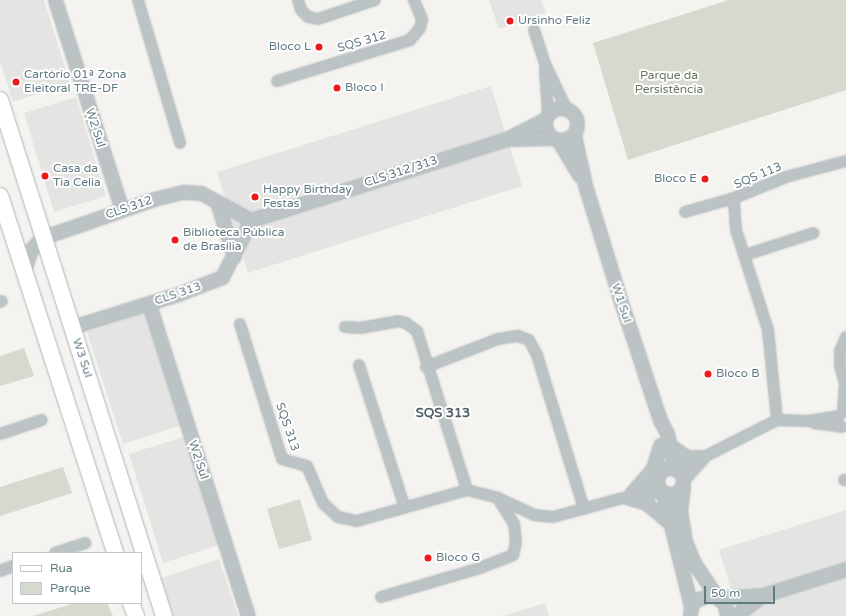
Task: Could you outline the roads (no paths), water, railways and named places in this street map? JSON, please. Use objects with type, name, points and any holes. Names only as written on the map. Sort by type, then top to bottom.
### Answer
[{"type":"main road","name":"W3 Sul","points":[[0,100],[127,504],[164,616]]},
{"type":"main road","points":[[0,196],[115,552]]},
{"type":"main road","points":[[103,514],[114,516],[127,504]]},
{"type":"main road","points":[[110,536],[116,529],[124,527],[136,532]]},
{"type":"main road","points":[[131,604],[136,616]]},
{"type":"street","name":"W2 Sul","points":[[55,0],[122,210]]},
{"type":"street","points":[[138,0],[180,143]]},
{"type":"street","points":[[298,0],[301,10],[308,17],[318,19],[375,0]]},
{"type":"street","name":"SQS 312","points":[[277,81],[410,40],[420,28],[422,19],[414,0]]},
{"type":"street","points":[[534,30],[545,64],[566,108],[576,116],[577,129],[574,135],[564,140],[555,139],[547,133],[545,64]]},
{"type":"street","points":[[547,116],[560,107],[566,108]]},
{"type":"street","name":"CLS 312/313","points":[[251,220],[506,139],[547,116]]},
{"type":"street","name":"W1 Sul","points":[[574,135],[585,185],[660,420],[686,542],[694,564],[718,597],[725,604],[727,616]]},
{"type":"street","name":"CLS 312/313","points":[[506,139],[555,139]]},
{"type":"street","name":"W1 Sul","points":[[555,139],[585,185]]},
{"type":"street","name":"SQS 113","points":[[777,420],[768,330],[736,230],[734,198],[786,177],[846,161]]},
{"type":"street","name":"CLS 312","points":[[44,236],[122,210],[183,192],[201,193],[251,220]]},
{"type":"street","points":[[685,212],[734,198]]},
{"type":"street","points":[[218,202],[234,256]]},
{"type":"street","name":"CLS 313","points":[[72,327],[148,304],[222,277],[251,220]]},
{"type":"street","points":[[745,255],[814,233]]},
{"type":"street","points":[[24,271],[34,246],[44,236]]},
{"type":"street","name":"W2 Sul","points":[[148,304],[248,616]]},
{"type":"street","points":[[345,327],[360,328],[398,321],[406,323],[416,331],[426,367],[467,490],[498,498],[542,518],[627,498],[662,492],[678,493],[673,476]]},
{"type":"street","name":"SQS 313","points":[[240,324],[283,460],[302,463],[307,466],[323,503],[338,516],[357,521],[467,490]]},
{"type":"street","points":[[426,367],[498,339],[518,336],[529,340],[538,355],[584,509]]},
{"type":"street","points":[[691,611],[662,492],[657,485],[704,456],[777,420],[808,421],[844,429],[843,412],[845,385],[840,366],[840,351],[846,337]]},
{"type":"street","points":[[359,365],[405,508]]},
{"type":"street","points":[[808,421],[843,412]]},
{"type":"street","points":[[0,434],[42,420]]},
{"type":"street","points":[[627,498],[653,468],[666,446],[687,456],[704,456]]},
{"type":"street","points":[[627,498],[673,476]]},
{"type":"street","points":[[381,597],[477,570],[513,554],[516,542],[514,524],[498,498]]},
{"type":"street","points":[[627,498],[646,503],[658,511],[670,523]]},
{"type":"street","points":[[58,552],[85,543]]},
{"type":"street","points":[[0,571],[12,566]]},
{"type":"street","points":[[691,611],[702,596],[718,597],[763,595],[846,569]]},
{"type":"street","points":[[735,616],[763,595]]},
{"type":"place","name":"Ursinho Feliz","points":[[510,21]]},
{"type":"place","name":"Bloco L","points":[[319,47]]},
{"type":"place","name":"Cartório 01ª Zona Eleitoral TRE-DF","points":[[16,82]]},
{"type":"place","name":"Bloco I","points":[[337,88]]},
{"type":"place","name":"Casa da Tia Celia","points":[[45,176]]},
{"type":"place","name":"Bloco E","points":[[705,179]]},
{"type":"place","name":"Happy Birthday Festas","points":[[255,197]]},
{"type":"place","name":"Biblioteca Pública de Brasília","points":[[175,240]]},
{"type":"place","name":"Bloco B","points":[[708,374]]},
{"type":"place","name":"Bloco G","points":[[428,558]]},
{"type":"district","name":"SQS 313","points":[[443,413]]},
{"type":"park label","name":"Parque da Persistência","points":[[669,83]]}]
